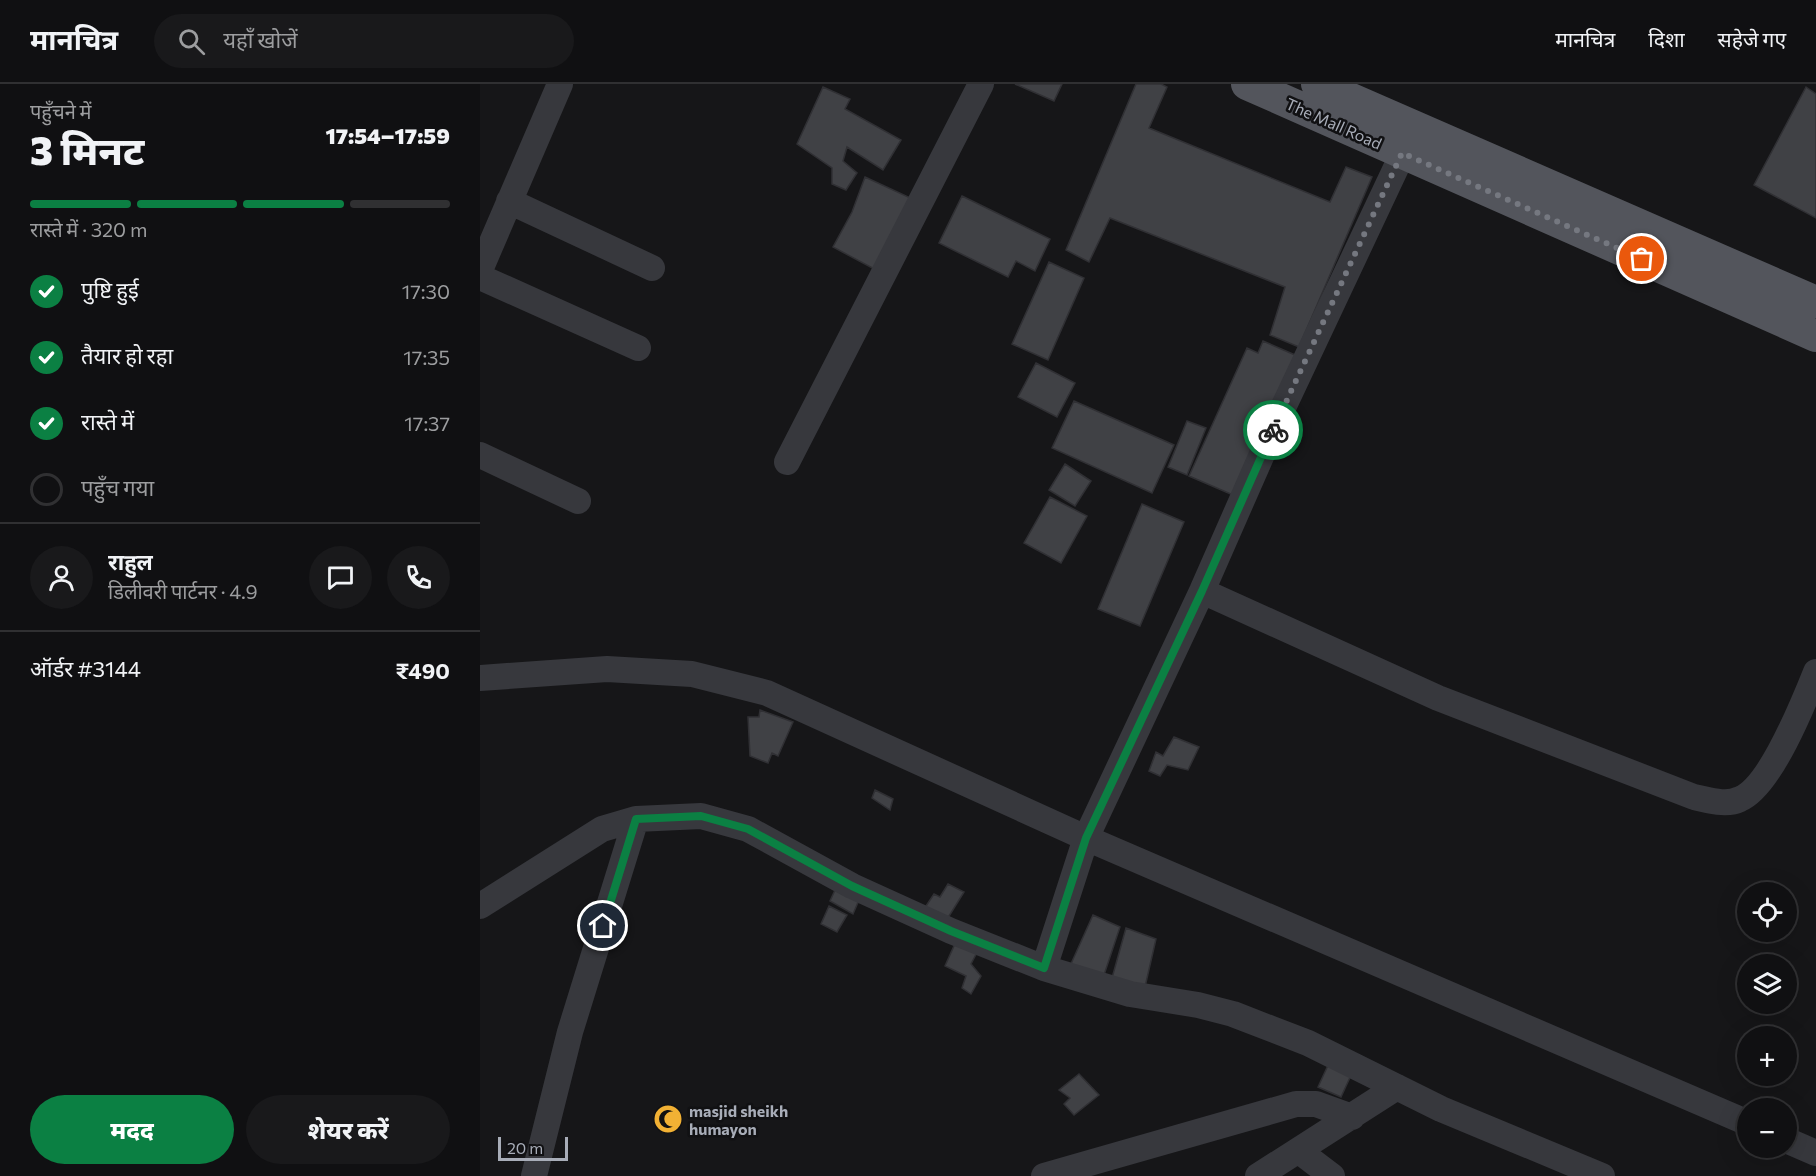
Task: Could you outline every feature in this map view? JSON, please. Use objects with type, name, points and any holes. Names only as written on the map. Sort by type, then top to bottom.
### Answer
[{"type":"main road","name":"The Mall Road","points":[[1248,84],[1816,336]]},
{"type":"main road","name":"The Mall Road","points":[[1317,84],[1816,302]]},
{"type":"street","points":[[560,84],[481,265],[638,348]]},
{"type":"street","points":[[787,462],[981,84]]},
{"type":"street","points":[[1044,968],[1086,838],[1202,591],[1274,427],[1402,153]]},
{"type":"street","points":[[509,201],[652,268]]},
{"type":"street","points":[[480,455],[578,501]]},
{"type":"street","points":[[1202,591],[1438,698],[1694,797],[1724,803],[1740,799],[1751,792],[1778,756],[1801,710],[1816,672]]},
{"type":"street","points":[[480,678],[607,669],[692,674],[767,693],[1086,838],[1737,1118]]},
{"type":"street","points":[[480,906],[602,829],[636,819],[701,816],[748,829],[852,886],[951,931],[1044,968],[1130,994],[1198,1005],[1233,1014],[1308,1043],[1441,1109],[1602,1176]]},
{"type":"street","points":[[534,1176],[570,1032],[636,819]]},
{"type":"street","points":[[1258,1176],[1397,1087]]},
{"type":"street","points":[[1044,1176],[1296,1104],[1316,1104],[1352,1117]]},
{"type":"street","points":[[1797,1145],[1816,1153]]},
{"type":"street","points":[[1299,1151],[1332,1176]]},
{"type":"building","points":[[1015,84],[1062,84],[1054,101]]},
{"type":"building","points":[[1136,84],[1161,84],[1167,87],[1149,128],[1330,202],[1346,167],[1372,177],[1299,347],[1270,335],[1285,287],[1110,218],[1089,262],[1066,250]]},
{"type":"building","points":[[823,87],[850,99],[845,109],[901,140],[883,170],[847,147],[843,161],[857,173],[846,190],[832,184],[832,168],[797,144]]},
{"type":"building","points":[[1806,87],[1816,94],[1816,218],[1754,185]]},
{"type":"building","points":[[865,177],[917,201],[878,271],[833,247],[852,212]]},
{"type":"building","points":[[962,196],[1050,239],[1035,271],[1016,261],[1008,277],[939,243]]},
{"type":"building","points":[[1049,262],[1084,278],[1048,360],[1012,344]]},
{"type":"building","points":[[1263,341],[1295,355],[1233,495],[1189,476],[1247,348],[1258,353]]},
{"type":"building","points":[[1036,363],[1075,383],[1057,417],[1018,397]]},
{"type":"building","points":[[1074,401],[1174,445],[1152,493],[1052,448]]},
{"type":"building","points":[[1187,421],[1206,428],[1187,475],[1168,467]]},
{"type":"building","points":[[1065,464],[1091,481],[1075,506],[1049,490]]},
{"type":"building","points":[[1050,497],[1087,516],[1061,563],[1024,543]]},
{"type":"building","points":[[1142,504],[1184,522],[1140,626],[1098,609]]},
{"type":"building","points":[[760,710],[793,722],[778,756],[772,753],[768,763],[750,756],[748,717],[759,717]]},
{"type":"building","points":[[1174,737],[1199,747],[1188,770],[1167,765],[1160,776],[1149,771],[1156,752],[1163,756]]},
{"type":"building","points":[[875,790],[893,799],[890,810],[872,798]]},
{"type":"building","points":[[948,884],[964,892],[946,921],[924,909],[934,894],[940,897]]},
{"type":"building","points":[[836,888],[859,900],[853,914],[830,901]]},
{"type":"building","points":[[829,906],[847,915],[837,932],[821,924]]},
{"type":"building","points":[[1093,915],[1120,927],[1103,978],[1070,966]]},
{"type":"building","points":[[1126,928],[1156,939],[1145,987],[1112,978]]},
{"type":"building","points":[[958,937],[981,945],[971,964],[981,976],[971,994],[962,988],[966,976],[945,966]]},
{"type":"building","points":[[1330,1061],[1353,1071],[1341,1097],[1318,1087]]},
{"type":"building","points":[[1079,1074],[1099,1095],[1074,1115],[1064,1104],[1070,1098],[1059,1090]]},
{"type":"way so far","points":[[1273,430],[1402,153],[1642,259]]},
{"type":"place","name":"masjid sheikh humayon","points":[[668,1119]]},
{"type":"route","points":[[603,926],[636,819],[701,816],[748,829],[852,886],[951,931],[1044,968],[1086,838],[1202,591],[1273,430]]}]
